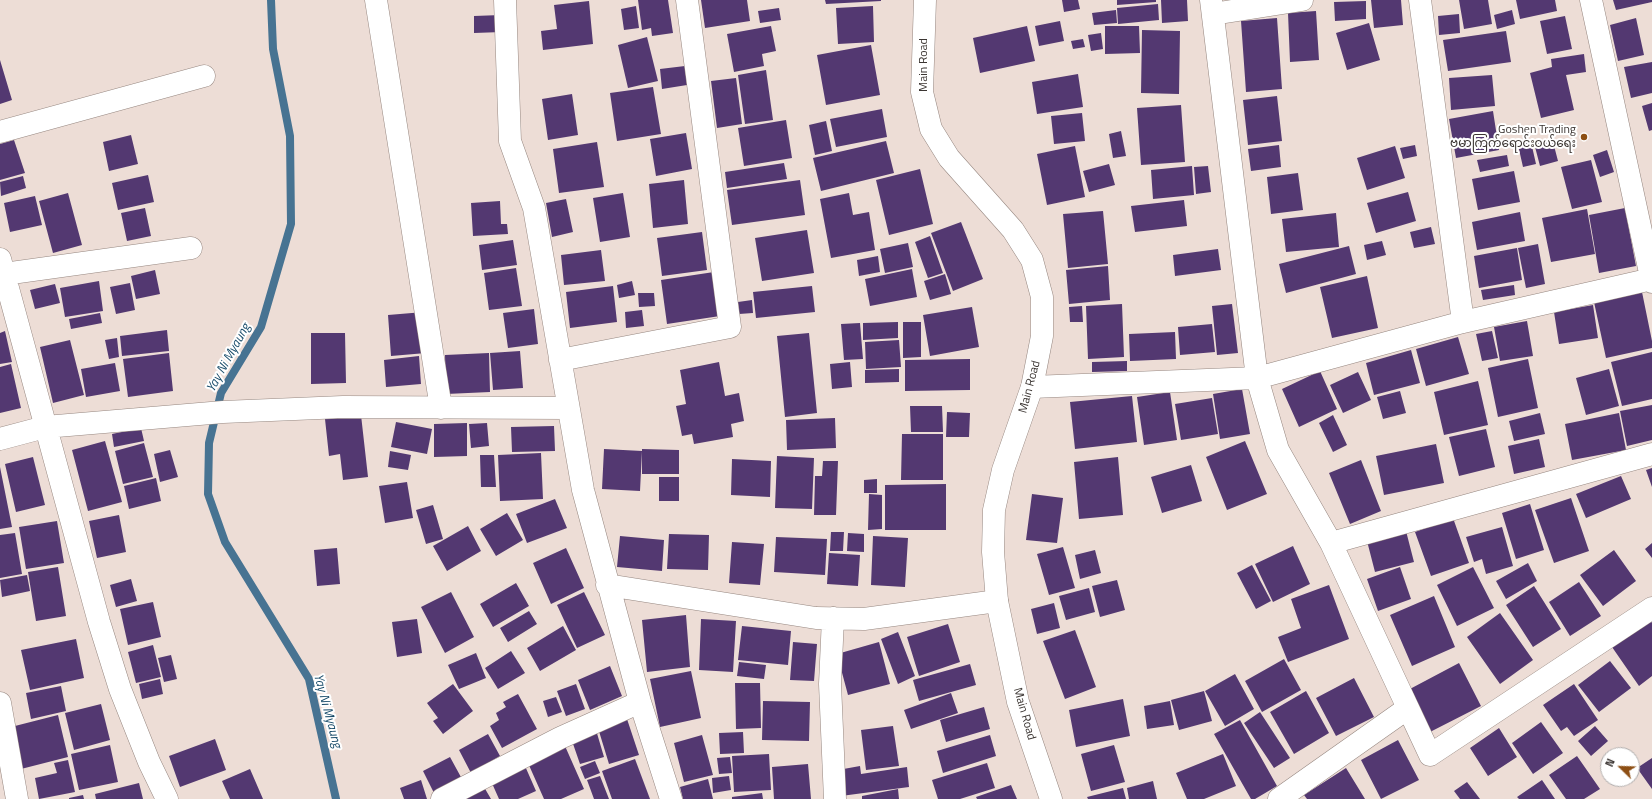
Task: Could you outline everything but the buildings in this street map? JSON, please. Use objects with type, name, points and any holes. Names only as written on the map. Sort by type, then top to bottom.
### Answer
[{"type":"street","points":[[376,0],[441,408]]},
{"type":"street","points":[[505,0],[510,141],[534,208],[583,490],[607,585],[640,702],[671,799]]},
{"type":"street","points":[[560,360],[730,327],[687,0]]},
{"type":"street","name":"Main Road","points":[[925,0],[922,92],[931,129],[949,158],[1013,230],[1032,260],[1042,297],[1042,336],[1032,387],[1003,470],[994,510],[993,552],[998,601],[1018,702],[1051,799]]},
{"type":"street","points":[[1302,0],[1212,7],[1257,378],[1278,450],[1331,543],[1430,755],[1652,608]]},
{"type":"street","points":[[1420,0],[1463,322]]},
{"type":"street","points":[[1032,387],[1257,378],[1463,322],[1652,280],[1591,0]]},
{"type":"street","points":[[0,132],[204,76]]},
{"type":"street","points":[[167,799],[149,762],[120,689],[108,652],[2,267],[191,248]]},
{"type":"street","points":[[0,438],[45,427],[223,412],[343,407],[568,408]]},
{"type":"street","points":[[1331,543],[1652,454]]},
{"type":"street","points":[[607,585],[816,618],[864,619],[998,601]]},
{"type":"street","points":[[833,618],[830,684],[835,799]]},
{"type":"street","points":[[442,799],[560,738],[640,702]]},
{"type":"street","points":[[0,703],[17,799]]},
{"type":"street","points":[[1279,799],[1408,708]]},
{"type":"waterway","name":"Yay Ni Myaung","points":[[271,0],[273,49],[290,136],[291,224],[261,327],[221,393],[209,443],[208,494],[225,542],[309,679],[336,799]]},
{"type":"place","name":"Goshen Trading ဗမာကြက်ရောင်းဝယ်ရေး","points":[[1584,137]]}]
